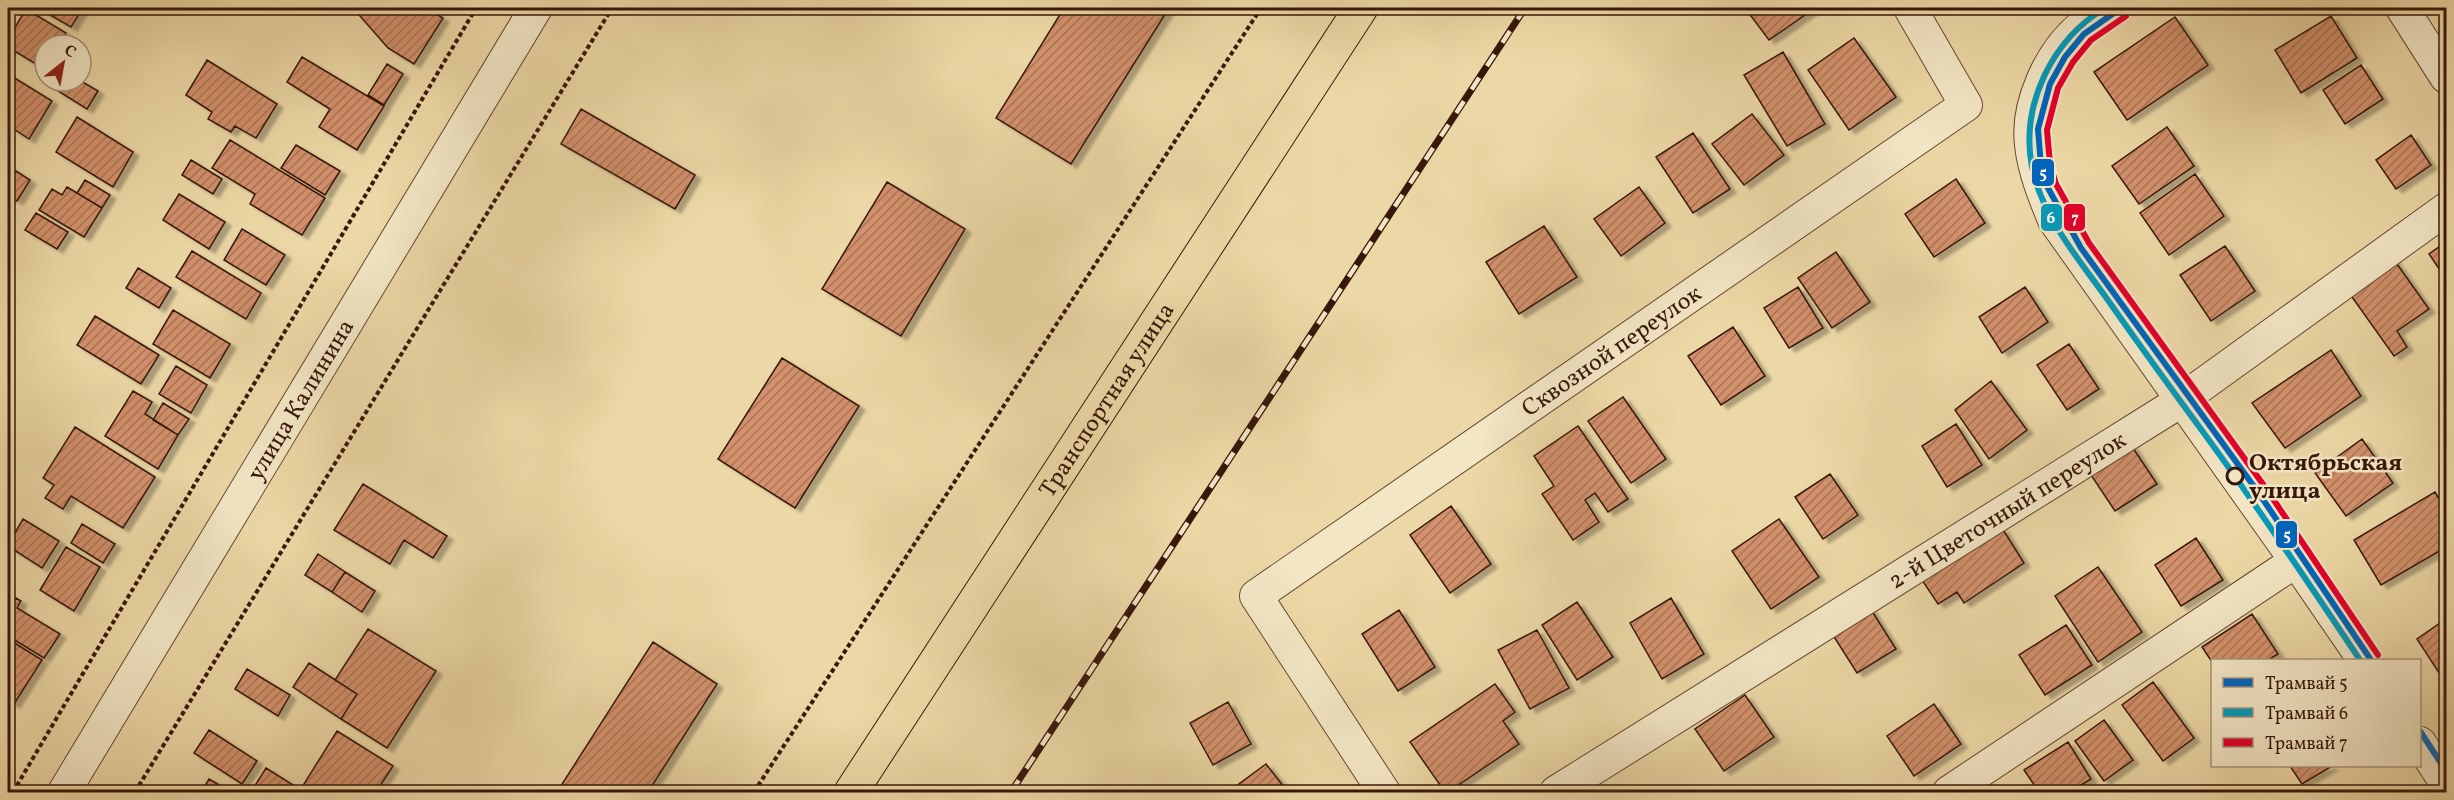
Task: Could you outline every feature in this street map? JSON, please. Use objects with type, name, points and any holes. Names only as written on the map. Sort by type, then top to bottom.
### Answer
[{"type":"main road","name":"Транспортная улица","points":[[851,792],[1361,8]]},
{"type":"street","name":"улица Калинина","points":[[64,792],[536,8]]},
{"type":"street","name":"Сквозной переулок","points":[[1384,792],[1256,596],[1966,105],[1910,8]]},
{"type":"street","points":[[2108,8],[2080,27],[2057,53],[2046,73],[2034,106],[2031,144],[2038,180],[2054,220],[2363,659]]},
{"type":"street","points":[[2402,8],[2446,77]]},
{"type":"street","name":"2-й Цветочный переулок","points":[[1556,792],[2181,401],[2446,209]]},
{"type":"street","points":[[1949,792],[2296,561]]},
{"type":"street","points":[[2421,745],[2446,783]]},
{"type":"path","points":[[12,792],[476,8]]},
{"type":"path","points":[[135,792],[612,8]]},
{"type":"path","points":[[754,792],[1261,8]]},
{"type":"building","points":[[38,8],[83,8],[71,27]]},
{"type":"building","points":[[353,8],[426,8],[443,18],[414,64],[388,48]]},
{"type":"building","points":[[1064,8],[1169,8],[1071,164],[996,118]]},
{"type":"building","points":[[1745,8],[1815,8],[1769,40]]},
{"type":"building","points":[[26,9],[66,33],[33,33],[33,62],[8,47],[8,39]]},
{"type":"building","points":[[2331,16],[2357,58],[2301,93],[2275,50]]},
{"type":"building","points":[[2175,17],[2208,65],[2127,120],[2094,72]]},
{"type":"building","points":[[1854,38],[1896,97],[1849,130],[1808,70]]},
{"type":"building","points":[[1783,52],[1825,124],[1787,146],[1744,75]]},
{"type":"building","points":[[302,57],[384,106],[357,150],[319,127],[330,109],[287,82]]},
{"type":"building","points":[[207,60],[277,104],[256,138],[235,126],[231,132],[208,119],[212,112],[186,95]]},
{"type":"building","points":[[387,64],[403,74],[384,105],[368,95]]},
{"type":"building","points":[[2361,65],[2383,99],[2345,124],[2323,90]]},
{"type":"building","points":[[8,74],[33,89],[33,93],[39,93],[52,101],[29,139],[8,125]]},
{"type":"building","points":[[93,88],[98,91],[87,109],[61,93],[93,93]]},
{"type":"building","points":[[581,109],[695,175],[675,209],[561,144]]},
{"type":"building","points":[[1752,114],[1784,155],[1744,185],[1712,144]]},
{"type":"building","points":[[77,117],[133,152],[113,187],[56,152]]},
{"type":"building","points":[[2167,127],[2194,166],[2139,204],[2112,166]]},
{"type":"building","points":[[1693,133],[1730,189],[1693,213],[1656,157]]},
{"type":"building","points":[[2411,135],[2431,165],[2396,189],[2376,160]]},
{"type":"building","points":[[230,140],[325,198],[302,235],[250,204],[255,194],[212,168]]},
{"type":"building","points":[[296,145],[340,171],[325,195],[281,168]]},
{"type":"building","points":[[191,160],[222,179],[213,194],[182,175]]},
{"type":"building","points":[[8,166],[30,180],[17,201],[8,195]]},
{"type":"building","points":[[2195,174],[2224,216],[2169,255],[2140,213]]},
{"type":"building","points":[[1956,179],[1985,223],[1934,257],[1905,214]]},
{"type":"building","points":[[85,180],[110,195],[102,208],[77,193]]},
{"type":"building","points":[[887,182],[965,229],[901,336],[822,289]]},
{"type":"building","points":[[67,187],[102,208],[84,237],[39,210],[52,189],[62,195]]},
{"type":"building","points":[[1639,187],[1665,223],[1621,256],[1594,219]]},
{"type":"building","points":[[179,194],[225,222],[209,249],[163,220]]},
{"type":"building","points":[[36,213],[68,232],[57,249],[25,230]]},
{"type":"building","points":[[1544,226],[1577,277],[1519,314],[1486,262]]},
{"type":"building","points":[[242,229],[285,255],[266,285],[224,260]]},
{"type":"building","points":[[2446,242],[2446,279],[2429,254]]},
{"type":"building","points":[[2225,246],[2255,291],[2211,321],[2180,275]]},
{"type":"building","points":[[192,251],[261,293],[246,319],[176,277]]},
{"type":"building","points":[[1836,252],[1870,302],[1832,328],[1798,278]]},
{"type":"building","points":[[2392,257],[2429,309],[2397,331],[2407,347],[2394,356],[2347,290]]},
{"type":"building","points":[[138,268],[171,288],[159,308],[126,288]]},
{"type":"building","points":[[1798,287],[1823,328],[1789,348],[1764,308]]},
{"type":"building","points":[[2025,287],[2048,322],[2002,353],[1979,317]]},
{"type":"building","points":[[173,310],[230,344],[210,378],[153,344]]},
{"type":"building","points":[[95,316],[159,355],[141,384],[77,345]]},
{"type":"building","points":[[1733,327],[1765,376],[1721,405],[1688,356]]},
{"type":"building","points":[[2069,344],[2099,389],[2067,410],[2037,365]]},
{"type":"building","points":[[2331,350],[2361,396],[2285,448],[2252,403]]},
{"type":"building","points":[[782,358],[859,406],[795,508],[718,459]]},
{"type":"building","points":[[176,366],[207,385],[191,413],[159,394]]},
{"type":"building","points":[[1991,381],[2027,430],[1989,459],[1955,410]]},
{"type":"building","points":[[133,391],[152,402],[145,414],[178,435],[158,469],[105,436]]},
{"type":"building","points":[[1623,397],[1666,459],[1631,483],[1588,421]]},
{"type":"building","points":[[163,403],[189,419],[178,435],[153,420]]},
{"type":"building","points":[[1956,424],[1982,465],[1947,487],[1922,446]]},
{"type":"building","points":[[1578,426],[1628,499],[1608,512],[1595,493],[1585,500],[1599,522],[1573,540],[1542,494],[1554,486],[1534,456]]},
{"type":"building","points":[[75,427],[155,477],[123,528],[71,496],[63,509],[45,498],[54,485],[43,478]]},
{"type":"building","points":[[2362,439],[2393,483],[2346,516],[2315,473]]},
{"type":"building","points":[[2131,445],[2157,484],[2115,511],[2089,472]]},
{"type":"building","points":[[1830,474],[1858,515],[1823,539],[1795,497]]},
{"type":"building","points":[[363,484],[447,536],[433,558],[404,540],[390,564],[334,530]]},
{"type":"building","points":[[2435,492],[2446,511],[2446,560],[2441,550],[2381,585],[2354,540]]},
{"type":"building","points":[[1451,506],[1491,564],[1450,593],[1410,535]]},
{"type":"building","points":[[23,519],[59,541],[42,568],[8,546],[8,532],[13,536]]},
{"type":"building","points":[[1779,519],[1819,577],[1771,609],[1732,551]]},
{"type":"building","points":[[82,524],[115,544],[103,563],[71,543]]},
{"type":"building","points":[[2002,528],[2024,563],[1964,603],[1957,592],[1938,604],[1922,580]]},
{"type":"building","points":[[2196,538],[2223,580],[2181,606],[2155,565]]},
{"type":"building","points":[[66,547],[100,567],[74,611],[40,590]]},
{"type":"building","points":[[318,554],[345,572],[332,592],[305,575]]},
{"type":"building","points":[[2098,567],[2142,632],[2098,662],[2055,596]]},
{"type":"building","points":[[345,572],[375,591],[362,612],[332,592]]},
{"type":"building","points":[[16,598],[21,601],[17,608],[60,634],[44,658],[8,636],[8,600],[12,603]]},
{"type":"building","points":[[1671,598],[1704,654],[1662,679],[1630,623]]},
{"type":"building","points":[[1577,602],[1613,657],[1577,680],[1542,625]]},
{"type":"building","points":[[1870,608],[1896,649],[1857,673],[1831,632]]},
{"type":"building","points":[[1399,610],[1435,667],[1398,691],[1362,634]]},
{"type":"building","points":[[2252,614],[2278,654],[2270,659],[2211,660],[2202,647]]},
{"type":"building","points":[[2446,619],[2446,672],[2441,676],[2417,639]]},
{"type":"building","points":[[2066,625],[2092,665],[2045,695],[2019,655]]},
{"type":"building","points":[[368,629],[436,671],[387,748],[341,719],[357,694],[335,680]]},
{"type":"building","points":[[1537,630],[1569,688],[1530,709],[1498,650]]},
{"type":"building","points":[[8,639],[42,660],[14,704],[8,700]]},
{"type":"building","points":[[653,642],[717,684],[648,792],[557,792]]},
{"type":"building","points":[[309,663],[357,694],[341,719],[293,687]]},
{"type":"building","points":[[247,669],[290,695],[278,716],[235,689]]},
{"type":"building","points":[[2153,682],[2194,738],[2163,761],[2122,705]]},
{"type":"building","points":[[1495,684],[1515,712],[1503,721],[1519,744],[1445,792],[1410,742]]},
{"type":"building","points":[[1745,695],[1774,737],[1724,771],[1695,729]]},
{"type":"building","points":[[1228,702],[1251,744],[1213,765],[1190,723]]},
{"type":"building","points":[[1934,704],[1961,744],[1914,776],[1887,736]]},
{"type":"building","points":[[2104,720],[2133,760],[2104,781],[2075,741]]},
{"type":"building","points":[[209,730],[257,761],[242,784],[194,753]]},
{"type":"building","points":[[337,731],[393,766],[376,792],[299,792]]},
{"type":"building","points":[[2068,742],[2091,779],[2070,792],[2039,792],[2024,770]]},
{"type":"building","points":[[1266,764],[1288,792],[1228,792]]},
{"type":"building","points":[[2291,767],[2330,767],[2302,784]]},
{"type":"building","points":[[266,768],[293,785],[289,792],[251,792]]},
{"type":"building","points":[[209,779],[231,792],[201,792]]},
{"type":"railway","points":[[1011,792],[1525,8]]},
{"type":"tram line","name":"6","points":[[2105,8],[2086,21],[2070,38],[2055,56],[2044,76],[2031,121],[2032,167],[2037,185],[2052,219],[2072,251],[2246,492],[2359,659]]},
{"type":"tram line","name":"5","points":[[2121,8],[2084,34],[2065,57],[2050,84],[2038,129],[2041,166],[2048,188],[2081,248],[2258,492],[2370,659]]},
{"type":"tram line","name":"7","points":[[2126,16],[2091,40],[2073,62],[2058,88],[2047,130],[2050,164],[2056,184],[2089,243],[2265,487],[2378,655]]},
{"type":"tram line","name":"5","points":[[2421,733],[2446,771]]},
{"type":"place","name":"Октябрьская улица","points":[[2235,476]]}]
